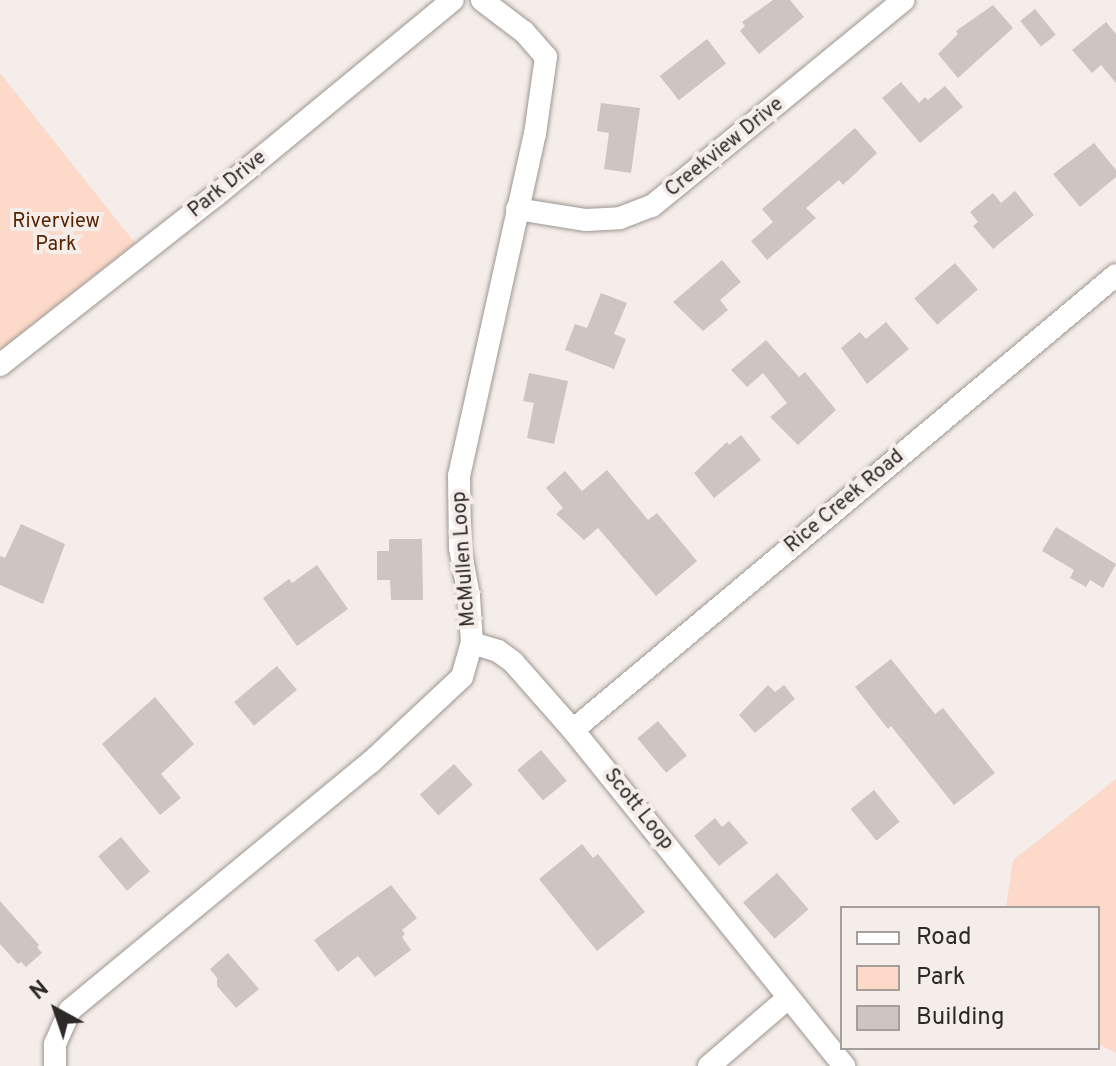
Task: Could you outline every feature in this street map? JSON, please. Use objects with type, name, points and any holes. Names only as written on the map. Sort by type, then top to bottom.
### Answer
[{"type":"street","name":"Park Drive","points":[[0,365],[215,196],[453,0]]},
{"type":"street","name":"McMullen Loop","points":[[55,1066],[55,1044],[70,1010],[370,763],[462,677],[472,643],[469,596],[460,548],[459,476],[535,134],[546,57],[524,32],[482,0]]},
{"type":"street","name":"Creekview Drive","points":[[517,209],[586,220],[620,218],[652,206],[904,0]]},
{"type":"street","name":"Rice Creek Road","points":[[573,730],[1116,275]]},
{"type":"street","name":"Scott Loop","points":[[472,643],[498,651],[513,662],[573,730],[844,1066]]},
{"type":"street","points":[[709,1066],[788,998]]},
{"type":"green space","name":"Riverview Park","points":[[0,73],[135,243],[0,350]]},
{"type":"green space","points":[[1116,779],[1116,1053],[1100,1045],[1100,906],[1006,906],[1013,860]]},
{"type":"building","points":[[773,0],[790,0],[804,17],[759,54],[740,31],[745,26],[742,22]]},
{"type":"building","points":[[993,5],[1013,28],[958,78],[938,54],[958,34],[956,31]]},
{"type":"building","points":[[1035,9],[1056,35],[1041,47],[1020,21]]},
{"type":"building","points":[[1106,22],[1116,34],[1116,83],[1101,65],[1092,73],[1072,50]]},
{"type":"building","points":[[707,39],[726,63],[679,100],[660,76]]},
{"type":"building","points":[[901,82],[919,103],[925,97],[928,100],[945,86],[963,107],[920,143],[882,98]]},
{"type":"building","points":[[601,103],[640,108],[631,173],[604,169],[609,133],[597,131]]},
{"type":"building","points":[[855,128],[877,153],[843,185],[839,180],[806,208],[816,218],[767,260],[751,241],[773,222],[762,209]]},
{"type":"building","points":[[1094,143],[1116,170],[1116,177],[1080,207],[1053,174]]},
{"type":"building","points":[[1015,191],[1034,215],[993,249],[973,226],[978,222],[970,212],[993,193],[1001,203]]},
{"type":"building","points":[[722,260],[741,282],[720,300],[728,310],[703,331],[673,302]]},
{"type":"building","points":[[955,263],[978,289],[937,325],[914,298]]},
{"type":"building","points":[[601,293],[627,303],[614,334],[626,339],[614,369],[565,350],[575,324],[587,328]]},
{"type":"building","points":[[886,322],[909,349],[867,384],[841,348],[860,332],[866,339]]},
{"type":"building","points":[[766,340],[799,377],[805,372],[836,410],[798,445],[770,417],[787,403],[763,373],[747,387],[731,370]]},
{"type":"building","points":[[529,373],[568,381],[554,444],[527,438],[534,403],[523,401]]},
{"type":"building","points":[[741,435],[761,460],[714,498],[694,473],[727,442],[729,445]]},
{"type":"building","points":[[607,470],[648,520],[657,513],[697,561],[656,596],[598,528],[584,540],[556,514],[563,508],[546,488],[565,471],[582,491]]},
{"type":"building","points":[[21,524],[65,544],[43,604],[0,585],[0,556],[5,558]]},
{"type":"building","points":[[1056,527],[1116,564],[1103,588],[1090,580],[1086,587],[1070,578],[1074,570],[1042,551]]},
{"type":"building","points":[[389,539],[422,539],[423,600],[391,600],[390,580],[377,580],[377,551],[389,551]]},
{"type":"building","points":[[317,565],[348,609],[297,646],[263,598],[289,579],[292,583]]},
{"type":"building","points":[[891,659],[935,714],[943,708],[995,773],[954,805],[891,726],[888,729],[855,687]]},
{"type":"building","points":[[277,666],[297,690],[254,726],[234,702]]},
{"type":"building","points":[[768,685],[775,692],[784,685],[795,699],[755,733],[739,715]]},
{"type":"building","points":[[155,697],[194,744],[161,774],[181,798],[160,815],[102,744]]},
{"type":"building","points":[[658,721],[687,755],[666,773],[637,738]]},
{"type":"building","points":[[541,750],[567,781],[543,801],[517,770]]},
{"type":"building","points":[[454,764],[473,785],[439,816],[420,795]]},
{"type":"building","points":[[874,790],[900,822],[876,841],[851,809]]},
{"type":"building","points":[[715,818],[722,827],[729,821],[748,843],[719,866],[694,836]]},
{"type":"building","points":[[121,837],[150,871],[127,891],[98,856]]},
{"type":"building","points":[[582,844],[593,858],[598,854],[645,912],[597,951],[539,879]]},
{"type":"building","points":[[777,873],[808,909],[775,939],[743,903]]},
{"type":"building","points":[[391,885],[417,918],[402,930],[405,934],[402,937],[411,950],[375,977],[358,956],[338,972],[314,940]]},
{"type":"building","points":[[0,901],[39,945],[37,947],[42,953],[26,967],[21,962],[18,964],[0,944]]},
{"type":"building","points":[[228,953],[259,989],[236,1008],[217,986],[217,978],[210,969]]}]
